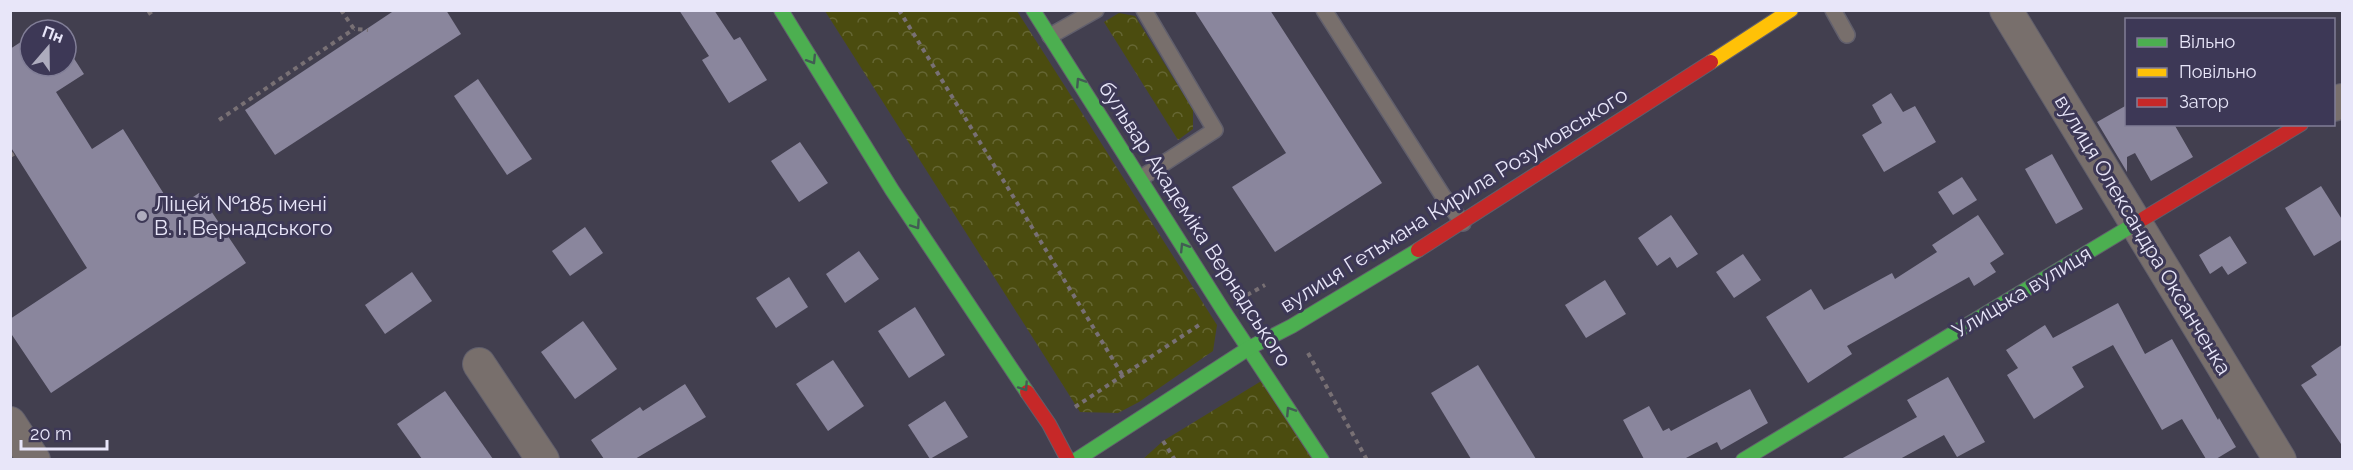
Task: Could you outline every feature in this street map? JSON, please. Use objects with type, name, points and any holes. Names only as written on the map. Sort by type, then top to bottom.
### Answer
[{"type":"street","points":[[781,10],[892,190],[1049,424],[1068,459]]},
{"type":"street","name":"бульвар Академіка Вернадського","points":[[1033,10],[1223,310],[1322,459]]},
{"type":"street","name":"вулиця Гетьмана Кирила Розумовського","points":[[1076,459],[1249,348],[1292,326],[1463,223],[1791,10]]},
{"type":"street","name":"вулиця Олександра Оксанченка","points":[[2006,10],[2280,459]]},
{"type":"street","name":"Улицька вулиця","points":[[1743,459],[2298,126]]},
{"type":"street","points":[[479,364],[543,459]]},
{"type":"street","points":[[10,423],[34,459]]},
{"type":"lane","points":[[1050,36],[1096,10]]},
{"type":"lane","points":[[1141,178],[1215,130],[1144,10]]},
{"type":"lane","points":[[1324,10],[1443,196],[1463,223]]},
{"type":"lane","points":[[1833,10],[1847,35]]},
{"type":"path","points":[[148,14],[153,10]]},
{"type":"path","points":[[341,10],[354,29]]},
{"type":"path","points":[[899,10],[1123,376]]},
{"type":"path","points":[[219,120],[354,29],[368,30]]},
{"type":"path","points":[[1066,412],[1209,319]]},
{"type":"path","points":[[1304,346],[1367,459]]},
{"type":"path","points":[[1163,441],[1175,459]]},
{"type":"green space","points":[[825,11],[1017,11],[1217,325],[1213,351],[1139,402],[1118,413],[1080,412]]},
{"type":"green space","points":[[1119,13],[1135,16],[1193,110],[1193,129],[1178,140],[1104,22]]},
{"type":"green space","points":[[1263,380],[1316,460],[1142,460],[1163,441]]},
{"type":"building","points":[[395,10],[446,10],[461,34],[275,155],[245,110]]},
{"type":"building","points":[[679,10],[714,10],[734,40],[740,37],[767,80],[729,103],[702,60],[709,56]]},
{"type":"building","points":[[1194,10],[1270,10],[1382,183],[1275,252],[1232,187],[1286,153]]},
{"type":"building","points":[[18,44],[18,78],[78,78],[56,92],[92,149],[123,129],[174,210],[199,193],[246,263],[51,393],[10,332],[10,319],[87,268],[10,146],[10,49]]},
{"type":"building","points":[[78,65],[84,74],[78,78]]},
{"type":"building","points":[[478,79],[532,159],[507,175],[454,96]]},
{"type":"building","points":[[1891,93],[1903,112],[1915,106],[1936,142],[1884,172],[1862,135],[1882,123],[1872,105]]},
{"type":"building","points":[[2125,106],[2125,126],[2175,126],[2193,157],[2151,181],[2135,153],[2127,157],[2127,172],[2097,122]]},
{"type":"building","points":[[800,142],[828,183],[799,202],[771,161]]},
{"type":"building","points":[[2052,154],[2083,209],[2056,224],[2025,169]]},
{"type":"building","points":[[1962,177],[1977,200],[1953,215],[1938,192]]},
{"type":"building","points":[[2321,186],[2343,221],[2343,239],[2314,256],[2285,208]]},
{"type":"building","points":[[1671,215],[1698,254],[1677,268],[1670,257],[1657,266],[1638,238]]},
{"type":"building","points":[[1978,215],[2004,254],[1990,263],[1996,272],[1974,286],[1969,277],[1847,346],[1852,354],[1808,383],[1766,317],[1811,289],[1824,310],[1892,273],[1895,279],[1937,252],[1932,245]]},
{"type":"building","points":[[585,227],[603,253],[570,276],[552,251]]},
{"type":"building","points":[[2230,236],[2247,263],[2228,275],[2222,266],[2210,274],[2199,255]]},
{"type":"building","points":[[859,251],[879,279],[845,303],[826,274]]},
{"type":"building","points":[[1743,254],[1761,280],[1734,298],[1716,272]]},
{"type":"building","points":[[412,272],[432,301],[385,334],[365,305]]},
{"type":"building","points":[[789,277],[808,307],[776,328],[756,298]]},
{"type":"building","points":[[1605,280],[1626,314],[1586,338],[1565,305]]},
{"type":"building","points":[[2118,303],[2145,354],[2172,339],[2236,447],[2216,459],[2206,459],[2182,419],[2162,430],[2113,345],[2072,367],[2084,387],[2034,419],[2007,375],[2018,368],[2006,350],[2045,325],[2053,338]]},
{"type":"building","points":[[915,307],[945,355],[909,378],[878,331]]},
{"type":"building","points":[[583,321],[617,369],[575,399],[541,352]]},
{"type":"building","points":[[2343,344],[2343,447],[2301,385],[2317,375],[2311,366]]},
{"type":"building","points":[[833,360],[864,406],[828,431],[796,384]]},
{"type":"building","points":[[1478,365],[1536,459],[1471,459],[1431,393]]},
{"type":"building","points":[[1948,377],[1985,442],[1957,457],[1944,435],[1900,459],[1841,459],[1917,417],[1907,400]]},
{"type":"building","points":[[685,384],[706,417],[635,459],[604,459],[591,440],[640,407],[643,411]]},
{"type":"building","points":[[1750,389],[1768,423],[1721,450],[1717,442],[1684,459],[1644,459],[1623,420],[1649,406],[1663,431],[1669,428],[1671,431]]},
{"type":"building","points":[[445,391],[493,459],[422,459],[397,424]]},
{"type":"building","points":[[945,401],[968,437],[930,459],[908,425]]},
{"type":"traffic: fast","points":[[781,10],[892,190],[1027,392]]},
{"type":"traffic: fast","points":[[1033,10],[1223,310],[1322,460]]},
{"type":"traffic: fast","points":[[1743,460],[2143,219]]},
{"type":"traffic: fast","points":[[1076,460],[1249,348],[1292,326],[1418,250]]},
{"type":"traffic: slow","points":[[1711,62],[1791,10]]},
{"type":"traffic: jam","points":[[1418,250],[1711,62]]},
{"type":"traffic: jam","points":[[2143,219],[2298,126]]},
{"type":"traffic: jam","points":[[1027,392],[1049,424],[1068,460]]},
{"type":"place","name":"Ліцей №185 імені В. І. Вернадського","points":[[142,216]]}]
